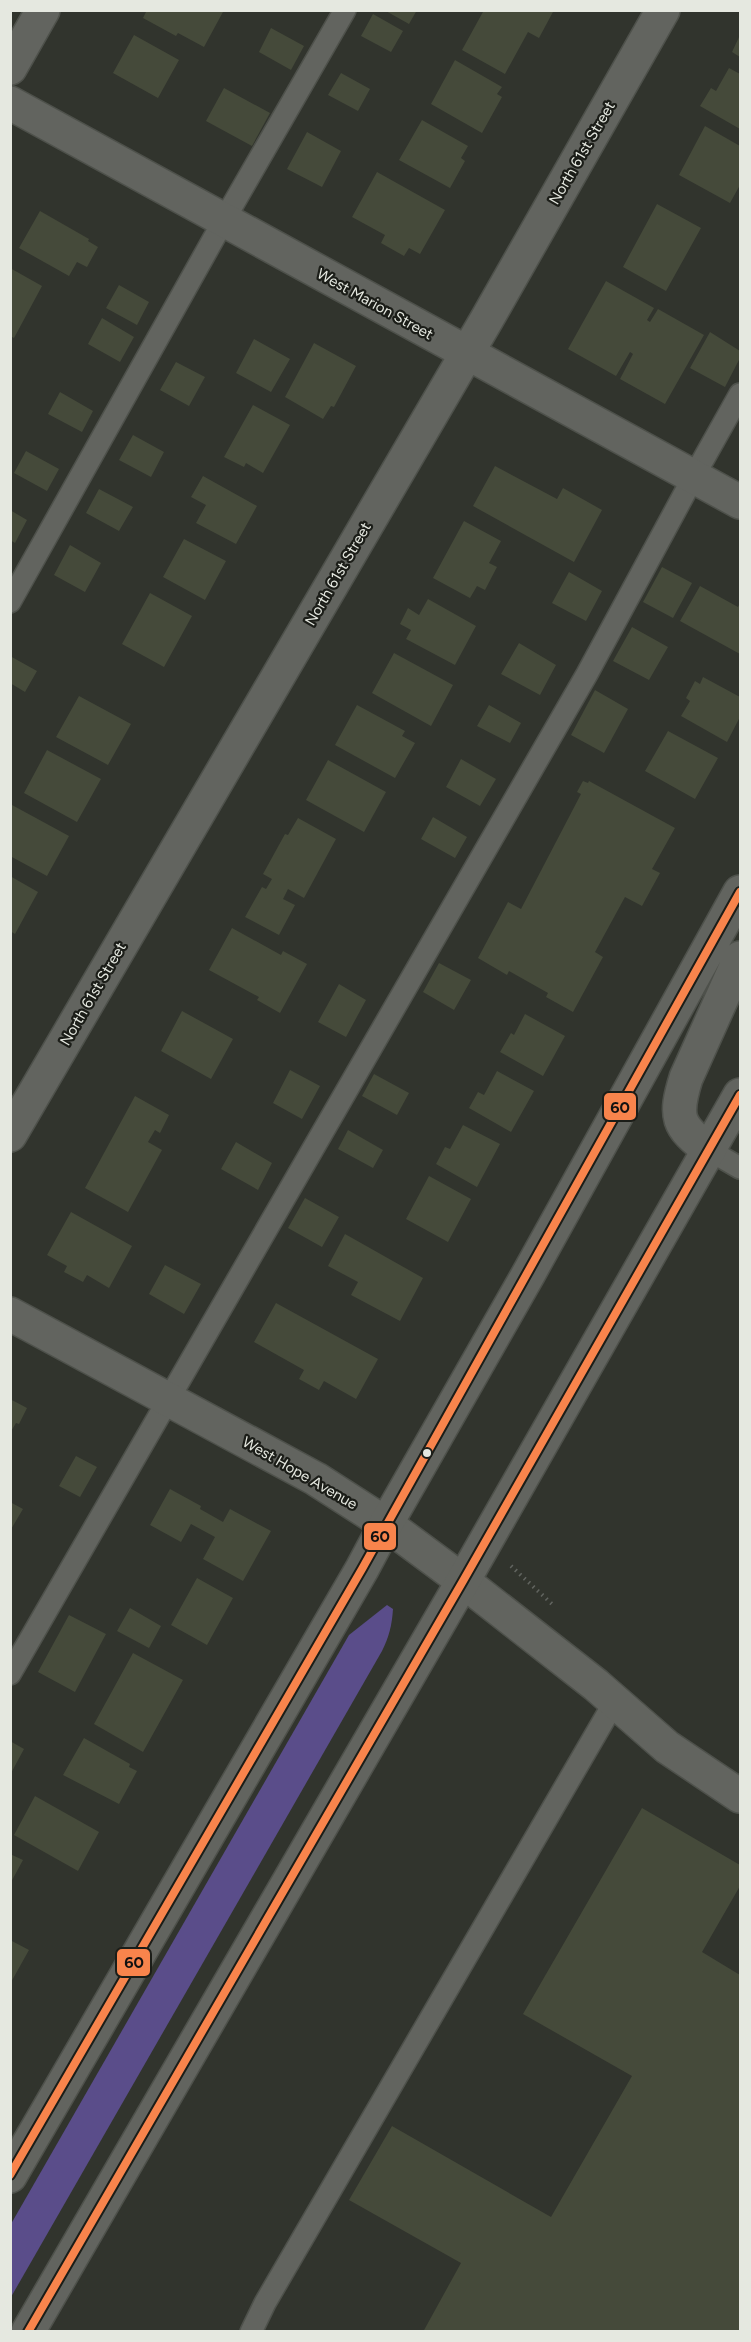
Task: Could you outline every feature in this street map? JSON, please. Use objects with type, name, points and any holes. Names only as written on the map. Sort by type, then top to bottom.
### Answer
[{"type":"main road","points":[[10,68],[43,10]]},
{"type":"main road","name":"North 61st Street","points":[[10,1136],[466,354],[663,10]]},
{"type":"main road","name":"West Marion Street","points":[[10,103],[466,354],[741,502]]},
{"type":"main road","points":[[10,2176],[362,1569],[740,892]]},
{"type":"main road","points":[[709,1150],[687,1134],[679,1118],[681,1096],[690,1070],[741,958]]},
{"type":"main road","points":[[28,2331],[463,1581],[741,1095]]},
{"type":"main road","name":"West Hope Avenue","points":[[10,1314],[315,1479],[386,1524],[463,1581],[615,1701],[667,1747],[741,1796]]},
{"type":"lane","points":[[10,602],[224,220],[345,10]]},
{"type":"lane","points":[[10,1674],[587,674],[693,476],[741,394]]},
{"type":"lane","points":[[709,1150],[741,1168]]},
{"type":"lane","points":[[251,2331],[615,1701]]},
{"type":"shaded area","points":[[387,1605],[393,1609],[393,1615],[382,1651],[11,2297],[11,2224],[349,1635]]},
{"type":"building","points":[[147,10],[224,10],[204,47],[178,33],[176,36],[143,18]]},
{"type":"building","points":[[384,10],[417,10],[409,24]]},
{"type":"building","points":[[484,10],[554,10],[539,38],[528,32],[505,74],[462,50]]},
{"type":"building","points":[[373,14],[403,31],[391,52],[361,36]]},
{"type":"building","points":[[271,28],[304,46],[291,70],[259,52]]},
{"type":"building","points":[[134,35],[179,60],[158,98],[113,73]]},
{"type":"building","points":[[740,35],[740,57],[732,52]]},
{"type":"building","points":[[455,60],[502,87],[497,94],[502,97],[482,133],[431,104]]},
{"type":"building","points":[[729,68],[740,74],[740,129],[700,106],[711,88],[716,91]]},
{"type":"building","points":[[341,73],[370,89],[358,111],[328,95]]},
{"type":"building","points":[[224,88],[270,113],[252,146],[206,121]]},
{"type":"building","points":[[422,120],[468,146],[461,158],[465,161],[450,188],[399,160]]},
{"type":"building","points":[[705,126],[740,146],[740,185],[730,203],[679,175]]},
{"type":"building","points":[[307,132],[341,151],[322,187],[287,169]]},
{"type":"building","points":[[377,172],[445,210],[420,254],[409,248],[404,256],[381,243],[385,235],[352,217]]},
{"type":"building","points":[[657,204],[701,228],[666,291],[623,267]]},
{"type":"building","points":[[40,211],[89,239],[88,241],[98,247],[87,267],[77,262],[69,276],[19,248]]},
{"type":"building","points":[[10,268],[42,286],[14,338],[10,336]]},
{"type":"building","points":[[606,281],[654,308],[647,320],[650,322],[658,309],[704,335],[665,404],[620,379],[633,354],[630,352],[616,376],[568,349]]},
{"type":"building","points":[[119,285],[149,302],[137,325],[106,308]]},
{"type":"building","points":[[102,318],[134,337],[120,362],[88,344]]},
{"type":"building","points":[[710,332],[740,351],[740,358],[725,387],[690,368]]},
{"type":"building","points":[[254,339],[290,359],[271,392],[236,373]]},
{"type":"building","points":[[314,343],[356,366],[334,407],[331,406],[323,419],[285,397]]},
{"type":"building","points":[[176,362],[205,377],[189,406],[160,390]]},
{"type":"building","points":[[60,392],[93,411],[82,432],[48,414]]},
{"type":"building","points":[[253,405],[290,425],[263,473],[246,463],[244,467],[224,457]]},
{"type":"building","points":[[133,435],[164,452],[151,477],[119,460]]},
{"type":"building","points":[[26,451],[59,469],[47,491],[14,473]]},
{"type":"building","points":[[495,466],[557,499],[563,488],[602,510],[574,562],[473,506]]},
{"type":"building","points":[[203,476],[257,506],[236,544],[196,523],[206,505],[191,497]]},
{"type":"building","points":[[99,489],[133,507],[119,531],[86,513]]},
{"type":"building","points":[[10,510],[27,520],[15,543],[10,540]]},
{"type":"building","points":[[464,521],[501,541],[489,563],[497,567],[485,590],[477,586],[470,598],[433,578]]},
{"type":"building","points":[[184,539],[226,561],[205,600],[163,577]]},
{"type":"building","points":[[70,545],[101,563],[85,592],[54,575]]},
{"type":"building","points":[[662,567],[692,583],[673,618],[643,602]]},
{"type":"building","points":[[569,572],[602,591],[586,621],[552,603]]},
{"type":"building","points":[[700,586],[738,607],[740,603],[740,654],[680,621]]},
{"type":"building","points":[[150,593],[192,616],[164,667],[122,644]]},
{"type":"building","points":[[428,599],[476,626],[455,665],[406,639],[411,630],[400,624],[408,608],[419,615]]},
{"type":"building","points":[[632,627],[668,647],[649,680],[613,661]]},
{"type":"building","points":[[519,643],[556,665],[540,695],[501,674]]},
{"type":"building","points":[[394,653],[453,685],[431,726],[372,693]]},
{"type":"building","points":[[10,656],[37,671],[25,692],[10,683]]},
{"type":"building","points":[[703,677],[740,697],[740,717],[727,742],[681,716],[690,701],[686,698],[695,681],[700,684]]},
{"type":"building","points":[[595,690],[628,709],[604,753],[571,735]]},
{"type":"building","points":[[79,696],[131,724],[108,765],[56,737]]},
{"type":"building","points":[[357,705],[405,731],[402,736],[415,743],[395,778],[335,745]]},
{"type":"building","points":[[489,705],[521,723],[510,743],[477,726]]},
{"type":"building","points":[[668,731],[718,758],[695,799],[645,771]]},
{"type":"building","points":[[47,750],[101,779],[77,822],[24,793]]},
{"type":"building","points":[[461,759],[496,779],[480,806],[446,787]]},
{"type":"building","points":[[328,760],[386,792],[364,832],[306,800]]},
{"type":"building","points":[[583,781],[588,783],[589,781],[675,828],[652,869],[660,873],[642,906],[625,897],[595,952],[603,957],[573,1012],[546,997],[548,993],[509,971],[507,975],[478,958],[508,902],[521,909],[581,794],[577,792]]},
{"type":"building","points":[[12,805],[69,836],[47,876],[10,856]]},
{"type":"building","points":[[433,817],[467,837],[455,858],[421,839]]},
{"type":"building","points":[[298,818],[336,839],[304,898],[288,889],[283,899],[295,905],[279,935],[245,917],[262,887],[266,889],[272,879],[263,874],[285,834],[288,835]]},
{"type":"building","points":[[10,876],[38,892],[15,934],[10,931]]},
{"type":"building","points":[[232,928],[281,955],[283,951],[307,964],[280,1013],[257,1000],[259,997],[209,970]]},
{"type":"building","points":[[439,963],[471,980],[454,1010],[423,992]]},
{"type":"building","points":[[339,984],[366,1000],[346,1037],[318,1022]]},
{"type":"building","points":[[182,1011],[233,1039],[211,1079],[161,1051]]},
{"type":"building","points":[[525,1014],[565,1036],[543,1076],[500,1052],[511,1033],[514,1035]]},
{"type":"building","points":[[290,1070],[320,1086],[302,1119],[273,1103]]},
{"type":"building","points":[[497,1071],[534,1091],[511,1132],[469,1108],[478,1092],[484,1095]]},
{"type":"building","points":[[374,1074],[409,1093],[397,1115],[362,1096]]},
{"type":"building","points":[[135,1096],[169,1115],[160,1133],[155,1130],[148,1142],[162,1150],[128,1212],[85,1188]]},
{"type":"building","points":[[463,1125],[500,1144],[477,1187],[436,1164],[445,1147],[450,1149]]},
{"type":"building","points":[[348,1130],[383,1150],[373,1168],[338,1149]]},
{"type":"building","points":[[236,1142],[272,1163],[258,1190],[221,1169]]},
{"type":"building","points":[[429,1176],[471,1199],[448,1242],[406,1219]]},
{"type":"building","points":[[305,1198],[339,1217],[322,1247],[288,1228]]},
{"type":"building","points":[[71,1212],[132,1246],[109,1288],[87,1275],[83,1282],[64,1272],[67,1266],[47,1255]]},
{"type":"building","points":[[345,1234],[423,1278],[400,1321],[351,1295],[358,1282],[328,1266]]},
{"type":"building","points":[[165,1265],[201,1284],[184,1314],[149,1294]]},
{"type":"building","points":[[276,1303],[378,1359],[356,1399],[324,1381],[319,1390],[299,1379],[304,1370],[254,1342]]},
{"type":"building","points":[[10,1399],[27,1408],[19,1424],[16,1423],[10,1433]]},
{"type":"building","points":[[76,1456],[97,1467],[80,1497],[59,1486]]},
{"type":"building","points":[[170,1489],[201,1506],[200,1509],[223,1522],[230,1509],[271,1531],[243,1581],[203,1559],[215,1537],[191,1524],[181,1542],[150,1525]]},
{"type":"building","points":[[10,1502],[23,1509],[10,1531]]},
{"type":"building","points":[[197,1578],[233,1598],[207,1645],[171,1625]]},
{"type":"building","points":[[130,1608],[161,1626],[149,1648],[117,1631]]},
{"type":"building","points":[[69,1615],[106,1634],[75,1692],[38,1672]]},
{"type":"building","points":[[133,1653],[183,1680],[143,1752],[94,1724]]},
{"type":"building","points":[[84,1738],[130,1764],[129,1767],[137,1771],[119,1804],[63,1775]]},
{"type":"building","points":[[10,1741],[24,1749],[10,1775]]},
{"type":"building","points":[[35,1796],[99,1832],[78,1871],[14,1835]]},
{"type":"building","points":[[642,1808],[740,1865],[740,1886],[702,1952],[740,1975],[740,2332],[423,2332],[461,2263],[349,2200],[392,2126],[551,2217],[632,2076],[523,2014]]},
{"type":"building","points":[[10,1854],[23,1860],[10,1884]]},
{"type":"building","points":[[10,1940],[29,1950],[10,1984]]},
{"type":"transit line","name":"60","points":[[10,2175],[362,1569],[740,892]]},
{"type":"transit line","name":"60","points":[[28,2332],[463,1581],[740,1095]]}]
